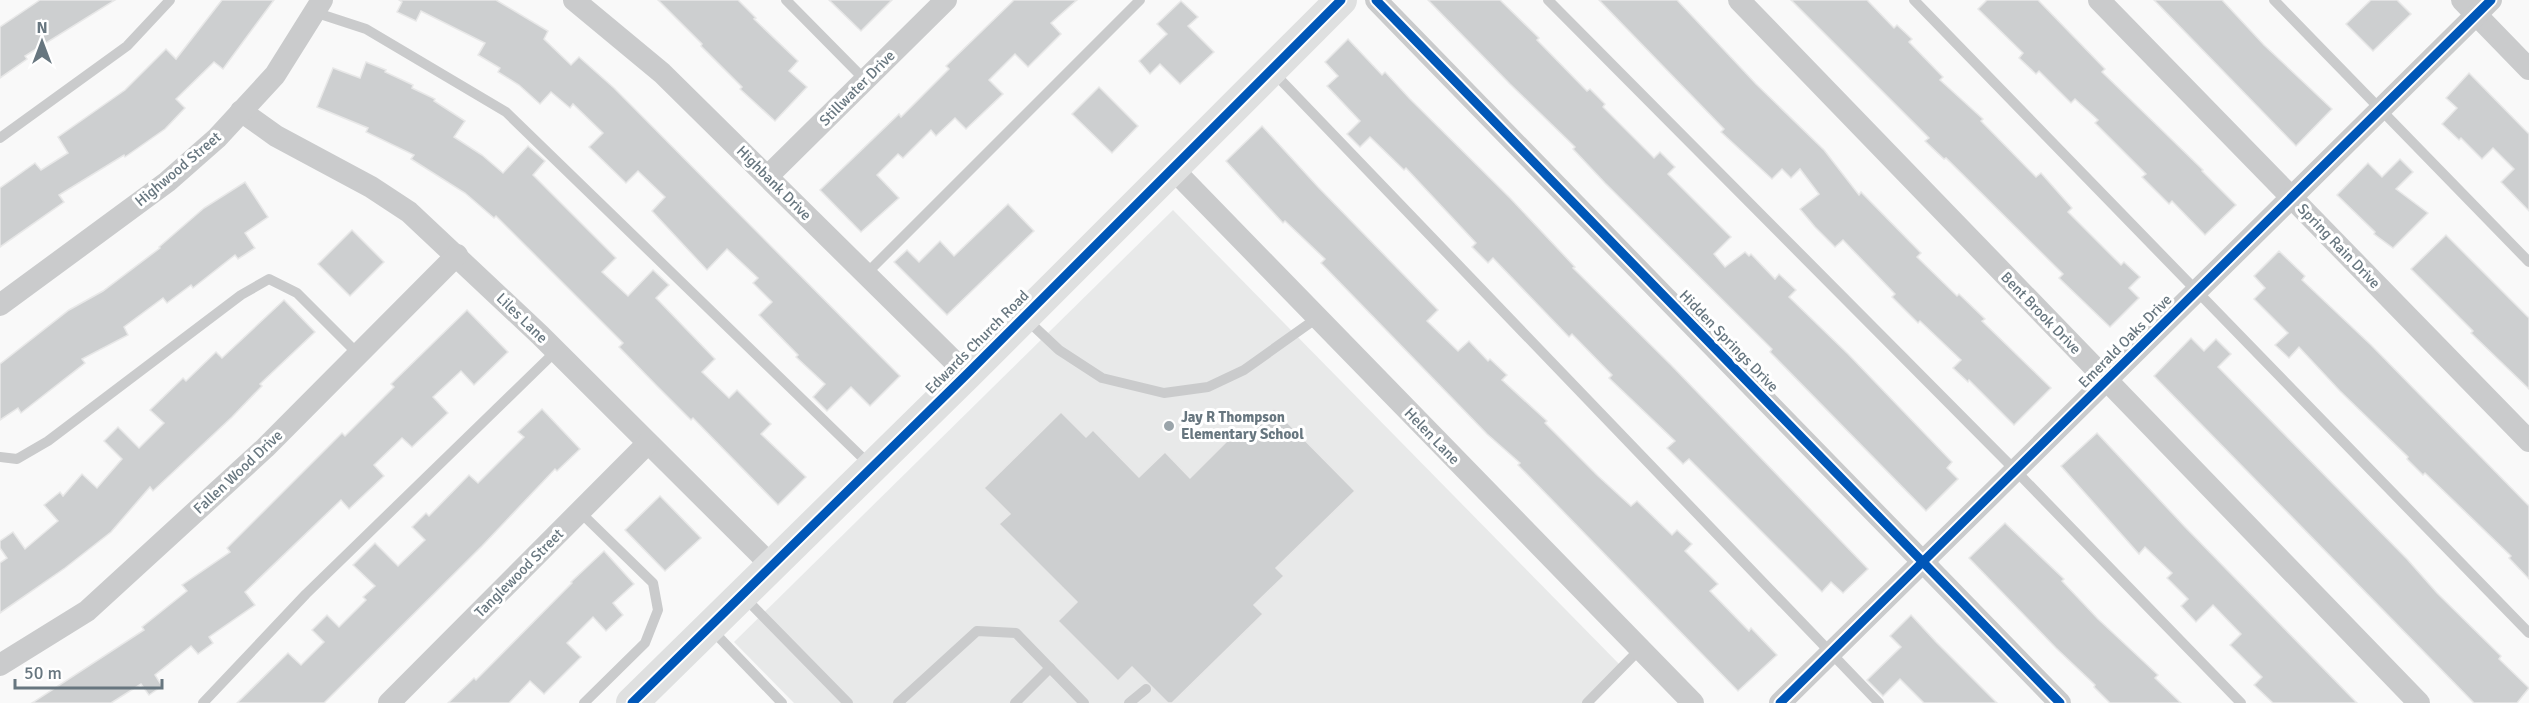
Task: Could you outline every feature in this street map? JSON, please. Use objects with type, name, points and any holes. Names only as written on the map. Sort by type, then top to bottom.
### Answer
[{"type":"street","name":"Highbank Drive","points":[[574,0],[662,73],[967,374]]},
{"type":"street","name":"Stillwater Drive","points":[[768,177],[946,0]]},
{"type":"street","name":"Edwards Church Road","points":[[632,703],[967,374],[1341,0]]},
{"type":"street","name":"Hidden Springs Drive","points":[[1376,0],[2060,703]]},
{"type":"street","name":"Bent Brook Drive","points":[[1739,0],[2419,703]]},
{"type":"street","name":"Spring Rain Drive","points":[[2099,0],[2529,441]]},
{"type":"street","name":"Emerald Oaks Drive","points":[[1780,703],[2380,110],[2476,5]]},
{"type":"street","points":[[2476,5],[2529,69]]},
{"type":"street","name":"Highwood Street","points":[[0,305],[167,182],[217,138],[274,75],[318,6]]},
{"type":"street","name":"Liles Lane","points":[[240,111],[284,141],[371,187],[409,212],[556,351],[772,566]]},
{"type":"street","name":"Helen Lane","points":[[1172,168],[1693,703]]},
{"type":"street","name":"Fallen Wood Drive","points":[[0,665],[87,611],[266,448],[457,255]]},
{"type":"street","name":"Tanglewood Street","points":[[389,703],[648,443]]},
{"type":"lane","points":[[0,138],[127,46],[170,0]]},
{"type":"lane","points":[[786,0],[865,80]]},
{"type":"lane","points":[[866,274],[1140,0]]},
{"type":"lane","points":[[1548,0],[2015,470],[2241,703]]},
{"type":"lane","points":[[1914,0],[2529,633]]},
{"type":"lane","points":[[2274,0],[2529,262]]},
{"type":"lane","points":[[318,6],[366,29],[506,112],[872,468]]},
{"type":"lane","points":[[1270,70],[1879,703]]},
{"type":"lane","points":[[0,457],[16,459],[48,441],[241,295],[269,279],[297,293],[358,354]]},
{"type":"lane","points":[[1024,317],[1059,350],[1102,378],[1164,393],[1208,387],[1244,370],[1317,318]]},
{"type":"lane","points":[[203,703],[306,594],[556,351]]},
{"type":"lane","points":[[580,512],[653,583],[658,610],[645,643],[584,703]]},
{"type":"lane","points":[[742,596],[848,703]]},
{"type":"lane","points":[[710,628],[782,703]]},
{"type":"lane","points":[[898,703],[977,631],[1016,633],[1084,703]]},
{"type":"lane","points":[[1587,703],[1640,649]]},
{"type":"lane","points":[[1015,703],[1050,668]]},
{"type":"lane","points":[[1129,703],[1146,689]]},
{"type":"shaded area","name":"Jay R Thompson Elementary School","points":[[1173,210],[1623,668],[1588,703],[794,703],[734,642]]},
{"type":"building","points":[[40,0],[115,0],[25,56],[27,59],[0,78],[0,27]]},
{"type":"building","points":[[222,0],[274,0],[223,69],[214,62],[176,99],[185,108],[165,129],[125,157],[124,155],[59,195],[64,202],[0,247],[0,188],[35,163],[41,170],[68,153],[58,137],[125,90],[166,49],[176,59]]},
{"type":"building","points":[[399,0],[496,0],[548,31],[544,39],[571,65],[579,57],[614,88],[900,376],[870,406],[851,387],[827,411],[813,397],[825,384],[796,357],[798,355],[759,315],[772,302],[753,283],[758,278],[727,249],[707,270],[652,211],[665,197],[638,171],[626,183],[589,147],[603,133],[573,104],[570,108],[551,92],[540,104],[519,85],[498,72],[500,68],[478,55],[485,43],[421,11],[416,21],[397,12],[402,2]]},
{"type":"building","points":[[658,0],[738,0],[756,18],[754,19],[798,61],[789,71],[807,87],[775,121],[740,89],[742,87]]},
{"type":"building","points":[[829,0],[892,0],[861,31]]},
{"type":"building","points":[[1014,0],[1077,0],[1051,23],[1061,34],[1028,67],[1015,54],[989,80],[1003,94],[966,129],[955,118],[936,136],[931,130],[903,158],[898,154],[877,175],[899,198],[861,232],[820,190],[899,114],[901,117],[949,69],[946,66]]},
{"type":"building","points":[[1428,0],[1500,0],[1539,38],[1537,40],[1587,91],[1590,89],[1605,104],[1603,107],[1654,158],[1660,152],[1675,167],[1668,174],[1731,237],[1714,254],[1725,267],[1745,252],[1749,256],[1751,254],[1775,279],[1779,274],[1796,290],[1789,297],[1848,354],[1952,462],[1947,468],[1958,479],[1926,511],[1770,352],[1772,349],[1605,183],[1573,149],[1575,147]]},
{"type":"building","points":[[1599,0],[1677,0],[1756,84],[1824,150],[1859,195],[1861,192],[1921,253],[1917,257],[1957,296],[1959,294],[1985,319],[1982,321],[2051,388],[2014,425],[1969,380],[1968,382],[1953,368],[1961,360],[1892,297],[1895,294],[1843,240],[1835,247],[1815,227],[1800,209],[1819,194],[1800,169],[1791,178],[1782,169],[1772,179],[1721,132],[1724,129]]},
{"type":"building","points":[[1791,0],[1867,0],[1894,28],[1897,25],[1912,39],[1909,42],[1943,77],[1940,80],[1983,119],[1981,121],[2036,177],[2041,173],[2072,208],[2068,212],[2121,265],[2124,262],[2140,277],[2129,288],[2139,298],[2110,327],[2059,278],[2063,274],[1946,158],[1944,159],[1925,141],[1929,138]]},
{"type":"building","points":[[1987,0],[2038,0],[2105,69],[2102,72],[2236,205],[2205,235],[2172,201],[2169,204],[2142,177],[2146,174],[2095,123],[2098,120],[2075,99],[2071,103],[2039,71],[2036,74],[2019,58],[2023,53],[1978,9]]},
{"type":"building","points":[[2154,0],[2222,0],[2264,45],[2332,109],[2296,146]]},
{"type":"building","points":[[2371,0],[2397,0],[2411,14],[2373,51],[2346,24]]},
{"type":"building","points":[[1181,1],[1198,17],[1188,26],[1214,52],[1180,84],[1160,64],[1150,74],[1139,61],[1167,34],[1157,24]]},
{"type":"building","points":[[1348,39],[1382,75],[1385,72],[1510,198],[1575,267],[1573,268],[1671,365],[1868,569],[1843,593],[1831,582],[1822,592],[1689,459],[1683,464],[1667,448],[1675,441],[1609,378],[1612,375],[1572,334],[1569,337],[1493,258],[1488,263],[1472,247],[1476,243],[1406,168],[1404,170],[1370,137],[1360,147],[1347,134],[1360,121],[1327,86],[1338,76],[1325,62]]},
{"type":"building","points":[[366,62],[413,85],[412,88],[435,99],[434,101],[465,121],[454,137],[482,155],[503,173],[528,146],[545,161],[533,175],[616,258],[602,272],[628,296],[653,270],[669,285],[656,298],[715,359],[702,372],[729,398],[737,390],[771,424],[761,434],[806,477],[778,505],[693,418],[691,420],[657,386],[619,347],[623,343],[496,216],[494,218],[465,193],[411,159],[414,155],[366,132],[368,128],[317,107],[333,68],[360,78]]},
{"type":"building","points":[[2469,73],[2529,134],[2529,211],[2501,182],[2514,169],[2493,148],[2482,159],[2461,138],[2459,140],[2442,124],[2457,108],[2446,98]]},
{"type":"building","points":[[1099,87],[1138,126],[1112,153],[1072,114]]},
{"type":"building","points":[[1262,126],[1438,310],[1427,321],[1458,351],[1469,341],[1488,361],[1490,359],[1507,375],[1502,380],[1547,421],[1545,423],[1598,476],[1631,506],[1637,501],[1672,535],[1677,530],[1692,544],[1685,551],[1718,584],[1710,591],[1749,631],[1751,628],[1777,655],[1738,691],[1518,465],[1520,463],[1487,434],[1321,263],[1325,259],[1285,221],[1283,223],[1226,161]]},
{"type":"building","points":[[2400,159],[2413,172],[2396,189],[2428,213],[2393,248],[2374,234],[2375,232],[2337,195],[2368,163],[2382,177]]},
{"type":"building","points":[[245,182],[268,217],[245,233],[255,248],[238,259],[235,255],[193,288],[191,285],[167,303],[163,298],[124,327],[128,335],[82,359],[85,363],[21,413],[18,408],[0,420],[0,364],[69,310],[103,291],[160,248],[204,208]]},
{"type":"building","points":[[1008,204],[1034,231],[947,315],[894,262],[907,250],[919,262],[940,241],[954,256]]},
{"type":"building","points":[[352,230],[384,262],[350,296],[318,264]]},
{"type":"building","points":[[2446,235],[2529,318],[2529,389],[2471,333],[2473,331],[2411,269]]},
{"type":"building","points":[[2279,251],[2305,276],[2302,280],[2371,345],[2529,506],[2529,579],[2509,558],[2511,556],[2425,473],[2423,475],[2299,347],[2289,358],[2275,345],[2288,333],[2254,299],[2265,288],[2254,276]]},
{"type":"building","points":[[284,300],[315,332],[260,384],[262,386],[232,417],[153,491],[150,487],[111,532],[65,568],[0,613],[0,563],[7,558],[0,548],[0,541],[13,532],[25,549],[58,521],[44,505],[60,492],[63,496],[82,474],[97,488],[122,459],[104,441],[118,427],[139,448],[164,423],[150,410],[183,378],[186,381],[216,352],[222,358]]},
{"type":"building","points":[[467,310],[508,352],[474,385],[461,371],[433,397],[448,413],[412,447],[402,438],[374,465],[384,476],[349,509],[341,500],[245,592],[255,605],[209,637],[213,643],[198,654],[191,646],[155,675],[162,686],[149,695],[141,684],[111,703],[32,703],[144,630],[142,627],[187,591],[182,585],[230,552],[227,548],[342,433],[345,436],[394,387],[391,384]]},
{"type":"building","points":[[2191,338],[2204,351],[2216,339],[2231,354],[2218,367],[2501,656],[2499,659],[2529,688],[2517,703],[2474,703],[2154,376]]},
{"type":"building","points":[[542,409],[580,449],[557,471],[555,469],[482,546],[324,703],[237,703],[288,653],[301,665],[324,642],[312,630],[327,615],[339,627],[366,600],[363,597],[375,586],[353,565],[375,543],[398,566],[425,540],[412,527],[426,513],[429,516],[469,475],[478,483],[524,437],[518,432]]},
{"type":"building","points":[[1274,409],[1355,491],[1276,568],[1284,576],[1254,605],[1263,614],[1172,703],[1168,703],[1132,667],[1118,681],[1058,621],[1077,602],[999,524],[1010,514],[984,488],[1061,412],[1086,437],[1093,430],[1139,477],[1165,452],[1190,478],[1237,431],[1244,438]]},
{"type":"building","points":[[2097,433],[2185,527],[2357,703],[2273,703],[2254,685],[2262,677],[2230,645],[2241,634],[2213,605],[2196,622],[2181,606],[2188,599],[2167,578],[2172,573],[2145,547],[2139,554],[2061,466]]},
{"type":"building","points":[[660,496],[701,538],[665,571],[625,530]]},
{"type":"building","points":[[2005,523],[2064,579],[2062,581],[2098,619],[2158,675],[2155,678],[2181,703],[2110,703],[2094,687],[2095,685],[1969,558]]},
{"type":"building","points":[[604,551],[634,584],[613,603],[623,615],[606,631],[593,617],[567,643],[581,657],[544,694],[530,681],[509,703],[448,703],[474,678],[476,680]]},
{"type":"building","points":[[1911,615],[1997,703],[1924,703],[1900,679],[1883,696],[1867,680],[1901,647],[1890,636]]},
{"type":"cycle path","points":[[632,703],[967,374],[1341,0]]},
{"type":"cycle path","points":[[1376,0],[2060,703]]},
{"type":"cycle path","points":[[1780,703],[2491,0]]},
{"type":"place","name":"Jay R Thompson Elementary School","points":[[1169,426]]}]
